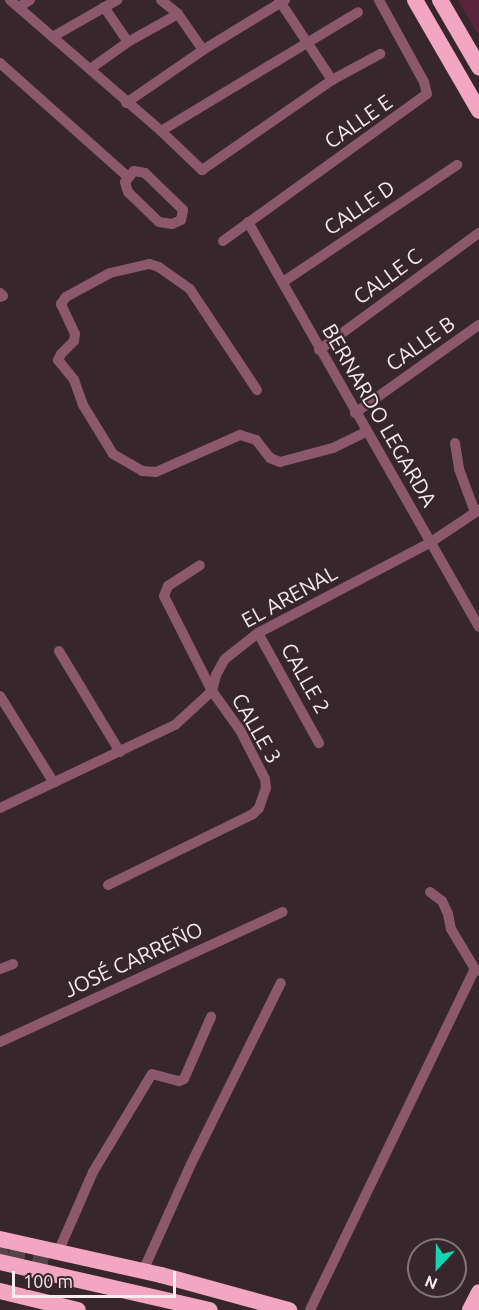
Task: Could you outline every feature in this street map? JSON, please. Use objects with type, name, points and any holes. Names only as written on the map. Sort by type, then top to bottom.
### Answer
[{"type":"highway","points":[[415,0],[479,111]]},
{"type":"highway","points":[[440,0],[479,67]]},
{"type":"highway","points":[[0,1239],[200,1294],[282,1310]]},
{"type":"highway","points":[[58,1255],[143,1270],[289,1310]]},
{"type":"highway","points":[[0,1262],[210,1310]]},
{"type":"highway","points":[[0,1291],[78,1310]]},
{"type":"street","points":[[15,4],[30,0]]},
{"type":"street","points":[[54,36],[117,0]]},
{"type":"street","points":[[161,0],[178,14],[203,50]]},
{"type":"street","name":"CALLE E","points":[[223,240],[427,94],[424,82],[379,0]]},
{"type":"street","points":[[126,103],[203,50],[281,1],[332,80]]},
{"type":"street","points":[[15,4],[54,36],[126,103],[161,130],[202,170],[332,80],[380,54]]},
{"type":"street","points":[[104,7],[128,42]]},
{"type":"street","points":[[161,130],[308,44],[357,12]]},
{"type":"street","points":[[90,69],[128,42],[178,14]]},
{"type":"street","points":[[0,63],[126,175]]},
{"type":"street","name":"CALLE D","points":[[283,282],[457,165]]},
{"type":"street","points":[[134,171],[145,174],[183,210],[182,220],[172,225],[159,222],[128,192],[125,187],[126,175],[134,171]]},
{"type":"street","name":"BERNARDO LEGARDA","points":[[248,222],[479,627]]},
{"type":"street","name":"CALLE C","points":[[319,350],[479,233]]},
{"type":"street","points":[[257,390],[190,288],[159,267],[149,264],[110,273],[66,297],[61,304],[62,312],[75,334],[74,341],[58,360],[74,380],[83,405],[113,454],[142,471],[156,472],[240,435],[256,440],[270,458],[280,462],[333,448],[366,432]]},
{"type":"street","name":"CALLE B","points":[[355,412],[479,325]]},
{"type":"street","points":[[455,443],[459,469],[477,511]]},
{"type":"street","name":"EL ARENAL","points":[[0,808],[175,724],[212,691],[216,675],[225,659],[258,633],[431,542],[477,511]]},
{"type":"street","name":"CALLE 3","points":[[108,885],[254,814],[266,788],[265,779],[240,730],[212,691],[164,596],[168,586],[200,565]]},
{"type":"street","name":"CALLE 2","points":[[258,633],[319,743]]},
{"type":"street","points":[[59,651],[120,752]]},
{"type":"street","points":[[0,696],[54,783]]},
{"type":"street","points":[[309,1310],[477,970],[451,929],[442,901],[430,892]]},
{"type":"street","name":"JOSÉ CARREÑO","points":[[0,1042],[282,912]]},
{"type":"street","points":[[0,969],[13,964]]},
{"type":"street","points":[[143,1270],[191,1164],[281,983]]},
{"type":"street","points":[[58,1255],[93,1172],[152,1074],[179,1081],[184,1079],[211,1017]]},
{"type":"shaded area","points":[[458,0],[479,0],[479,36]]},
{"type":"tunnel","points":[[0,1256],[9,1253],[53,1258]]}]
